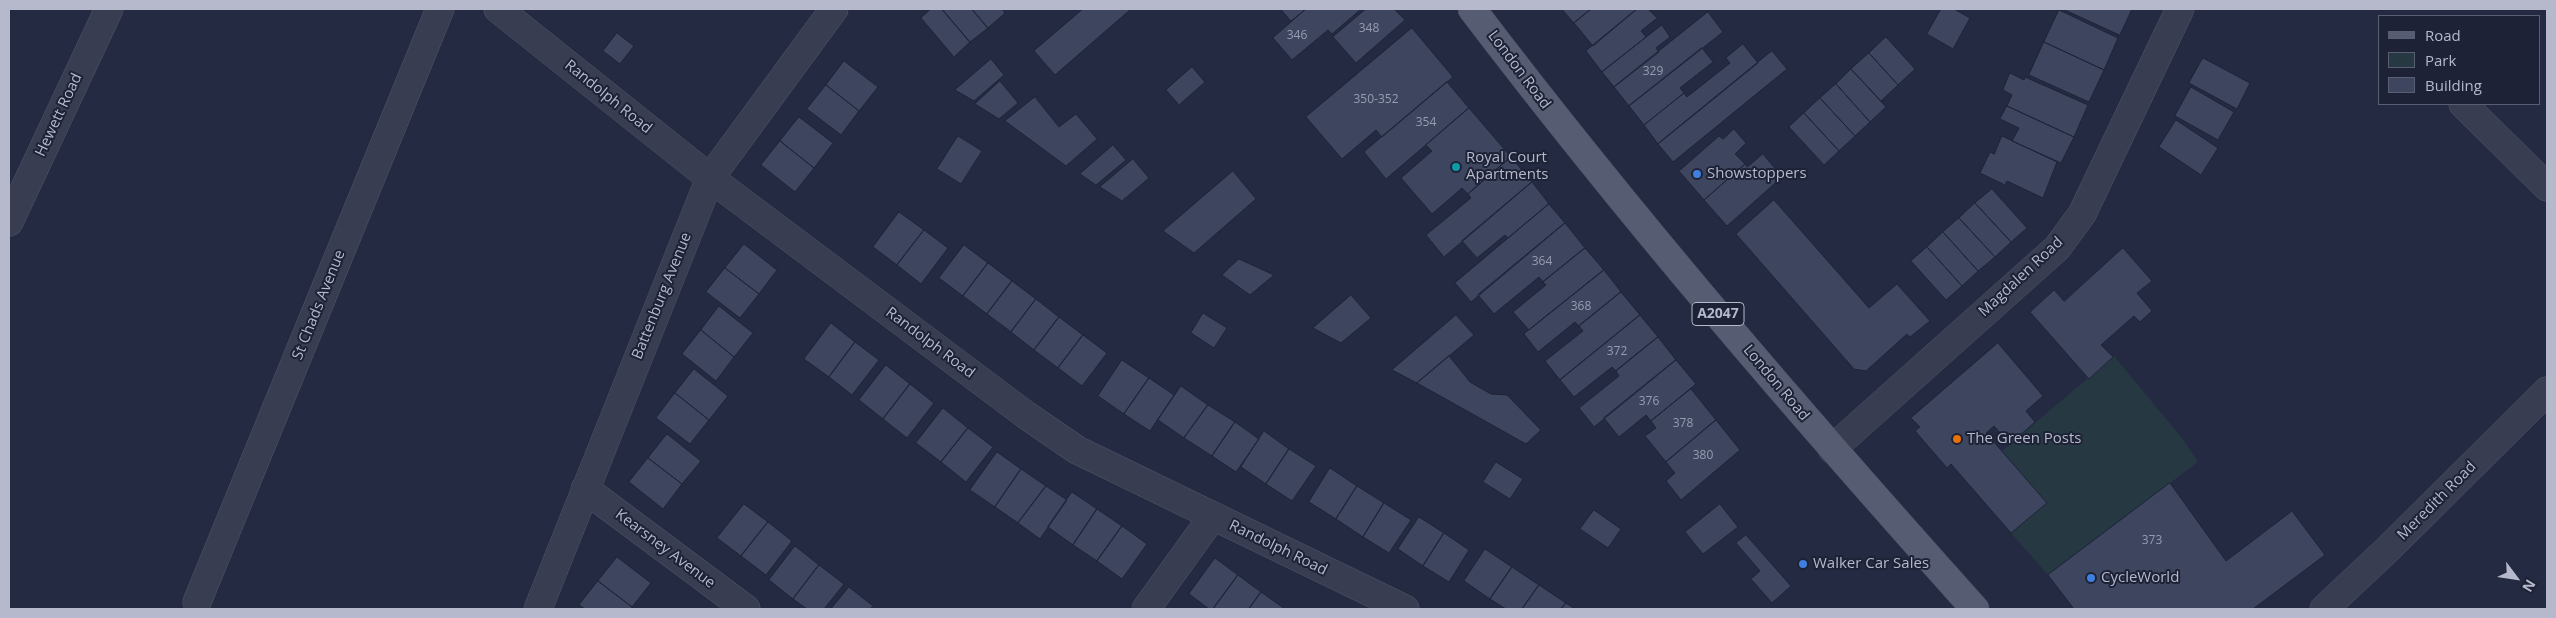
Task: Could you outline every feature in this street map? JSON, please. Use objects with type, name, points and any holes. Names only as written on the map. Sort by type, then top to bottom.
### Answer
[{"type":"main road","name":"London Road","points":[[1472,9],[1549,110],[1641,223],[1832,449],[1975,609]]},
{"type":"street","name":"Hewett Road","points":[[9,222],[109,9]]},
{"type":"street","name":"St Chads Avenue","points":[[197,602],[440,9]]},
{"type":"street","name":"Randolph Road","points":[[498,9],[710,178],[1026,415],[1077,450],[1405,609]]},
{"type":"street","name":"Battenburg Avenue","points":[[538,609],[584,489],[710,178],[834,9]]},
{"type":"street","name":"Magdalen Road","points":[[1832,449],[2057,248],[2082,214],[2180,9]]},
{"type":"street","points":[[2464,105],[2547,187]]},
{"type":"street","name":"Meredith Road","points":[[2324,609],[2390,548],[2547,391]]},
{"type":"street","name":"Kearsney Avenue","points":[[584,489],[746,609]]},
{"type":"street","points":[[1146,609],[1213,516]]},
{"type":"green space","points":[[2114,356],[2182,438],[2198,462],[2048,575],[2011,533],[2047,503],[2002,451]]},
{"type":"building","points":[[931,9],[942,9],[970,42],[954,57],[921,18]]},
{"type":"building","points":[[942,9],[972,9],[988,28],[970,42]]},
{"type":"building","points":[[972,9],[1002,9],[1005,13],[988,28]]},
{"type":"building","points":[[1083,9],[1131,9],[1055,75],[1034,51]]},
{"type":"building","points":[[1281,9],[1306,9],[1291,21]]},
{"type":"building","points":[[1306,9],[1361,9],[1332,34],[1328,30],[1292,60],[1273,38]]},
{"type":"building","points":[[1366,9],[1394,9],[1405,20],[1356,63],[1333,37]]},
{"type":"building","points":[[1562,9],[1591,9],[1574,23]]},
{"type":"building","points":[[1591,9],[1637,9],[1593,46],[1574,23]]},
{"type":"building","points":[[1637,9],[1648,9],[1657,18],[1641,31],[1646,37],[1602,72],[1586,51]]},
{"type":"building","points":[[1941,9],[1954,9],[1970,18],[1953,49],[1927,34]]},
{"type":"building","points":[[2063,9],[2132,9],[2120,35]]},
{"type":"building","points":[[2059,10],[2118,38],[2104,70],[2044,42]]},
{"type":"building","points":[[1708,12],[1723,32],[1629,106],[1614,87]]},
{"type":"building","points":[[1662,25],[1670,37],[1656,48],[1659,52],[1614,87],[1602,72]]},
{"type":"building","points":[[1412,28],[1453,77],[1382,137],[1376,130],[1342,159],[1306,117]]},
{"type":"building","points":[[617,33],[634,46],[620,64],[603,51]]},
{"type":"building","points":[[1886,37],[1915,69],[1898,85],[1869,53]]},
{"type":"building","points":[[2044,42],[2104,70],[2089,102],[2029,75]]},
{"type":"building","points":[[1743,44],[1758,63],[1658,144],[1644,125],[1684,93],[1687,97],[1730,63],[1726,58]]},
{"type":"building","points":[[1702,48],[1713,62],[1680,88],[1684,93],[1644,125],[1629,106]]},
{"type":"building","points":[[1772,51],[1787,69],[1673,162],[1658,144]]},
{"type":"building","points":[[1869,53],[1898,85],[1881,101],[1851,69]]},
{"type":"building","points":[[2203,58],[2250,83],[2237,109],[2189,83]]},
{"type":"building","points":[[991,59],[1004,75],[974,101],[955,90]]},
{"type":"building","points":[[844,61],[878,87],[859,111],[826,85]]},
{"type":"building","points":[[1192,67],[1205,82],[1179,105],[1166,90]]},
{"type":"building","points":[[1851,69],[1886,107],[1870,122],[1836,84]]},
{"type":"building","points":[[2010,73],[2024,80],[2025,77],[2088,105],[2074,137],[2007,106],[2012,95],[2003,90]]},
{"type":"building","points":[[1000,81],[1018,103],[999,119],[975,104]]},
{"type":"building","points":[[1447,82],[1469,108],[1386,179],[1364,152]]},
{"type":"building","points":[[1836,84],[1870,122],[1855,136],[1820,98]]},
{"type":"building","points":[[826,85],[859,111],[841,135],[807,109]]},
{"type":"building","points":[[2191,87],[2234,112],[2218,140],[2175,116]]},
{"type":"building","points":[[1035,97],[1059,127],[1076,114],[1097,139],[1066,166],[1005,121]]},
{"type":"building","points":[[1820,98],[1855,136],[1839,151],[1804,113]]},
{"type":"building","points":[[2007,106],[2074,137],[2061,163],[2012,141],[2019,128],[2000,119]]},
{"type":"building","name":"Royal Court Apartments","points":[[1469,108],[1511,157],[1468,194],[1462,188],[1432,214],[1401,178],[1432,151],[1426,145]]},
{"type":"building","points":[[1804,113],[1839,151],[1824,165],[1789,127]]},
{"type":"building","points":[[799,117],[833,143],[814,168],[780,141]]},
{"type":"building","points":[[2176,120],[2218,148],[2201,175],[2159,147]]},
{"type":"building","points":[[1734,129],[1746,143],[1735,154],[1745,164],[1704,200],[1679,171],[1719,136],[1723,139]]},
{"type":"building","points":[[958,136],[982,151],[961,184],[937,169]]},
{"type":"building","points":[[2002,136],[2057,162],[2043,198],[2007,181],[2005,185],[1980,173],[1990,152],[1994,154]]},
{"type":"building","points":[[780,141],[814,168],[795,192],[761,165]]},
{"type":"building","points":[[1113,145],[1126,160],[1096,185],[1080,174]]},
{"type":"building","points":[[1763,154],[1782,177],[1727,226],[1704,200],[1745,164],[1747,167]]},
{"type":"building","points":[[1511,157],[1532,182],[1444,257],[1426,235],[1471,198],[1468,194]]},
{"type":"building","points":[[1133,159],[1149,178],[1122,201],[1100,187]]},
{"type":"building","points":[[1233,171],[1256,199],[1194,253],[1163,231]]},
{"type":"building","points":[[1532,182],[1549,204],[1508,238],[1505,235],[1477,258],[1462,241]]},
{"type":"building","points":[[1992,189],[2027,228],[2011,242],[1975,203]]},
{"type":"building","points":[[1774,200],[1869,308],[1897,284],[1930,321],[1910,337],[1907,334],[1866,371],[1854,369],[1736,234]]},
{"type":"building","points":[[1975,203],[2011,242],[1995,257],[1959,218]]},
{"type":"building","points":[[1549,204],[1565,223],[1471,302],[1455,283]]},
{"type":"building","points":[[899,212],[924,230],[897,265],[873,247]]},
{"type":"building","points":[[1959,218],[1995,257],[1978,271],[1943,232]]},
{"type":"building","points":[[1565,223],[1585,248],[1543,282],[1539,277],[1494,314],[1478,295]]},
{"type":"building","points":[[924,230],[948,248],[921,284],[897,265]]},
{"type":"building","points":[[1943,232],[1978,271],[1962,286],[1927,247]]},
{"type":"building","points":[[744,244],[777,270],[759,294],[725,268]]},
{"type":"building","points":[[964,245],[988,263],[963,296],[939,278]]},
{"type":"building","points":[[1927,247],[1962,286],[1946,300],[1911,261]]},
{"type":"building","points":[[1585,248],[1604,270],[1529,330],[1513,312],[1546,285],[1543,282]]},
{"type":"building","points":[[2123,248],[2152,281],[2137,293],[2152,311],[2140,322],[2134,316],[2101,345],[2113,357],[2089,379],[2030,312],[2054,290],[2064,301]]},
{"type":"building","points":[[1239,259],[1274,275],[1250,295],[1222,275]]},
{"type":"building","points":[[988,263],[1012,281],[987,314],[963,296]]},
{"type":"building","points":[[725,268],[759,294],[740,318],[706,292]]},
{"type":"building","points":[[1604,270],[1621,292],[1579,326],[1575,322],[1538,352],[1524,334]]},
{"type":"building","points":[[1012,281],[1036,299],[1011,332],[987,314]]},
{"type":"building","points":[[1621,292],[1640,315],[1560,380],[1545,361],[1583,331],[1579,326]]},
{"type":"building","points":[[1351,295],[1371,318],[1341,343],[1313,328]]},
{"type":"building","points":[[1036,299],[1059,317],[1034,350],[1011,332]]},
{"type":"building","points":[[719,306],[753,333],[734,357],[701,330]]},
{"type":"building","points":[[1203,313],[1227,328],[1214,348],[1191,333]]},
{"type":"building","points":[[1456,315],[1474,335],[1417,383],[1392,370]]},
{"type":"building","points":[[1640,315],[1658,337],[1616,371],[1612,367],[1574,397],[1560,380]]},
{"type":"building","points":[[1059,317],[1083,335],[1058,368],[1034,350]]},
{"type":"building","points":[[831,323],[855,342],[829,377],[804,359]]},
{"type":"building","points":[[701,330],[734,357],[716,381],[682,354]]},
{"type":"building","points":[[1083,335],[1107,353],[1082,386],[1058,368]]},
{"type":"building","points":[[1658,337],[1676,360],[1594,427],[1579,408],[1619,376],[1616,371]]},
{"type":"building","points":[[855,342],[879,360],[852,395],[829,377]]},
{"type":"building","name":"The Green Posts","points":[[1998,343],[2043,396],[2026,411],[2035,422],[2010,444],[1994,426],[1986,433],[2047,503],[2011,533],[1951,464],[1947,468],[1915,431],[1920,427],[1911,418]]},
{"type":"building","points":[[1449,356],[1470,382],[1491,394],[1507,395],[1541,430],[1526,444],[1417,383]]},
{"type":"building","points":[[1122,360],[1149,378],[1124,414],[1098,396]]},
{"type":"building","points":[[1676,360],[1696,384],[1651,421],[1646,415],[1619,437],[1604,418]]},
{"type":"building","points":[[886,365],[910,384],[883,419],[859,400]]},
{"type":"building","points":[[694,369],[728,396],[709,420],[675,393]]},
{"type":"building","points":[[1149,378],[1174,395],[1150,431],[1124,414]]},
{"type":"building","points":[[910,384],[934,403],[907,438],[883,419]]},
{"type":"building","points":[[1181,386],[1208,405],[1184,438],[1158,420]]},
{"type":"building","points":[[1691,389],[1716,420],[1666,462],[1645,436],[1656,428],[1651,421]]},
{"type":"building","points":[[675,393],[709,420],[690,444],[656,418]]},
{"type":"building","points":[[1208,405],[1235,422],[1212,456],[1184,438]]},
{"type":"building","points":[[943,408],[968,428],[941,462],[916,443]]},
{"type":"building","points":[[1716,420],[1740,450],[1681,500],[1666,481],[1675,473],[1666,462]]},
{"type":"building","points":[[1235,422],[1259,439],[1236,472],[1212,456]]},
{"type":"building","points":[[968,428],[993,447],[966,482],[941,462]]},
{"type":"building","points":[[1264,431],[1289,449],[1266,484],[1241,467]]},
{"type":"building","points":[[667,434],[701,461],[682,484],[648,458]]},
{"type":"building","points":[[1289,449],[1316,466],[1292,501],[1266,484]]},
{"type":"building","points":[[997,452],[1021,469],[995,507],[970,490]]},
{"type":"building","points":[[648,458],[682,484],[663,509],[629,482]]},
{"type":"building","points":[[1496,462],[1523,479],[1510,499],[1483,482]]},
{"type":"building","points":[[1330,468],[1357,486],[1336,519],[1309,502]]},
{"type":"building","points":[[1021,469],[1046,486],[1018,523],[995,507]]},
{"type":"building","points":[[2170,483],[2226,561],[2292,511],[2325,555],[2253,609],[2074,609],[2048,575]]},
{"type":"building","points":[[1046,486],[1067,500],[1040,539],[1018,523]]},
{"type":"building","points":[[1357,486],[1384,503],[1363,537],[1336,519]]},
{"type":"building","points":[[1072,492],[1097,509],[1073,545],[1048,527]]},
{"type":"building","points":[[1384,503],[1411,520],[1389,553],[1363,537]]},
{"type":"building","points":[[744,504],[768,522],[741,556],[717,538]]},
{"type":"building","points":[[1720,504],[1738,527],[1703,554],[1685,532]]},
{"type":"building","points":[[1097,509],[1122,526],[1097,561],[1073,545]]},
{"type":"building","points":[[1594,510],[1621,529],[1608,548],[1580,529]]},
{"type":"building","points":[[1419,517],[1444,533],[1423,566],[1398,549]]},
{"type":"building","points":[[768,522],[792,541],[766,575],[741,556]]},
{"type":"building","points":[[1122,526],[1147,544],[1122,579],[1097,561]]},
{"type":"building","points":[[1444,533],[1469,550],[1449,582],[1423,566]]},
{"type":"building","points":[[1746,535],[1791,586],[1772,603],[1751,579],[1760,571],[1736,543]]},
{"type":"building","points":[[795,546],[819,565],[793,599],[769,580]]},
{"type":"building","points":[[1485,549],[1512,567],[1490,599],[1464,581]]},
{"type":"building","points":[[617,557],[651,583],[632,607],[598,581]]},
{"type":"building","points":[[1215,558],[1238,575],[1213,609],[1209,609],[1189,594]]},
{"type":"building","points":[[819,565],[844,584],[824,609],[807,609],[793,599]]},
{"type":"building","points":[[1512,567],[1539,585],[1522,609],[1506,609],[1490,599]]},
{"type":"building","points":[[1238,575],[1261,592],[1249,609],[1213,609]]},
{"type":"building","points":[[598,581],[632,607],[631,609],[585,609],[579,605]]},
{"type":"building","points":[[1539,585],[1566,603],[1561,609],[1522,609]]},
{"type":"building","points":[[849,587],[873,606],[870,609],[831,609]]},
{"type":"building","points":[[1261,592],[1285,609],[1249,609]]},
{"type":"building","points":[[1566,603],[1575,609],[1561,609]]},
{"type":"place","name":"Royal Court Apartments","points":[[1456,167]]},
{"type":"place","name":"Showstoppers","points":[[1697,174]]},
{"type":"place","name":"The Green Posts","points":[[1957,439]]},
{"type":"place","name":"Walker Car Sales","points":[[1803,564]]},
{"type":"place","name":"CycleWorld","points":[[2091,578]]}]
